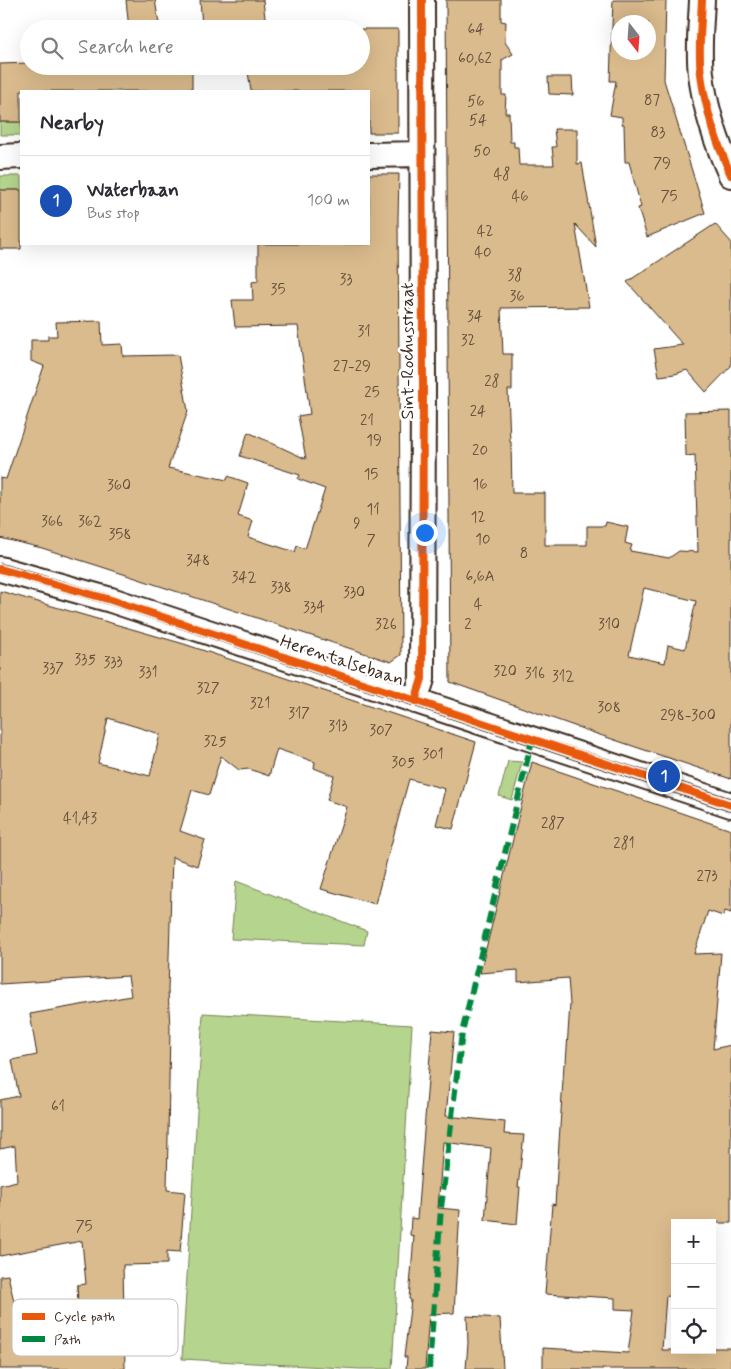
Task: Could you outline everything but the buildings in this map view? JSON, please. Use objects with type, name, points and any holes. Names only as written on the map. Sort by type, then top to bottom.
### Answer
[{"type":"street","name":"Sint-Rochusstraat","points":[[415,701],[422,679],[422,0]]},
{"type":"street","points":[[702,0],[701,73],[705,99],[722,154],[731,175]]},
{"type":"street","points":[[370,154],[422,154]]},
{"type":"street","points":[[0,156],[20,156]]},
{"type":"street","name":"Herentalsebaan","points":[[0,569],[120,603],[731,805]]},
{"type":"green space","points":[[0,122],[20,122],[20,135],[0,135]]},
{"type":"green space","points":[[0,176],[20,176],[20,190],[0,190]]},
{"type":"green space","points":[[508,761],[522,762],[512,800],[499,796]]},
{"type":"green space","points":[[236,881],[367,931],[364,945],[231,939]]},
{"type":"green space","points":[[203,1013],[412,1025],[392,1369],[360,1369],[182,1359]]},
{"type":"tram line","points":[[0,563],[111,595],[731,798]]},
{"type":"tram line","points":[[0,574],[110,605],[731,812]]},
{"type":"marked path","points":[[429,1369],[441,1208],[462,1033],[532,740]]},
{"type":"cycle path","points":[[415,701],[422,679],[422,0]]},
{"type":"cycle path","points":[[702,0],[700,56],[705,100],[712,126],[731,175]]},
{"type":"cycle path","points":[[0,569],[111,600],[731,805]]},
{"type":"place","name":"Waterbaan","points":[[664,776]]}]
